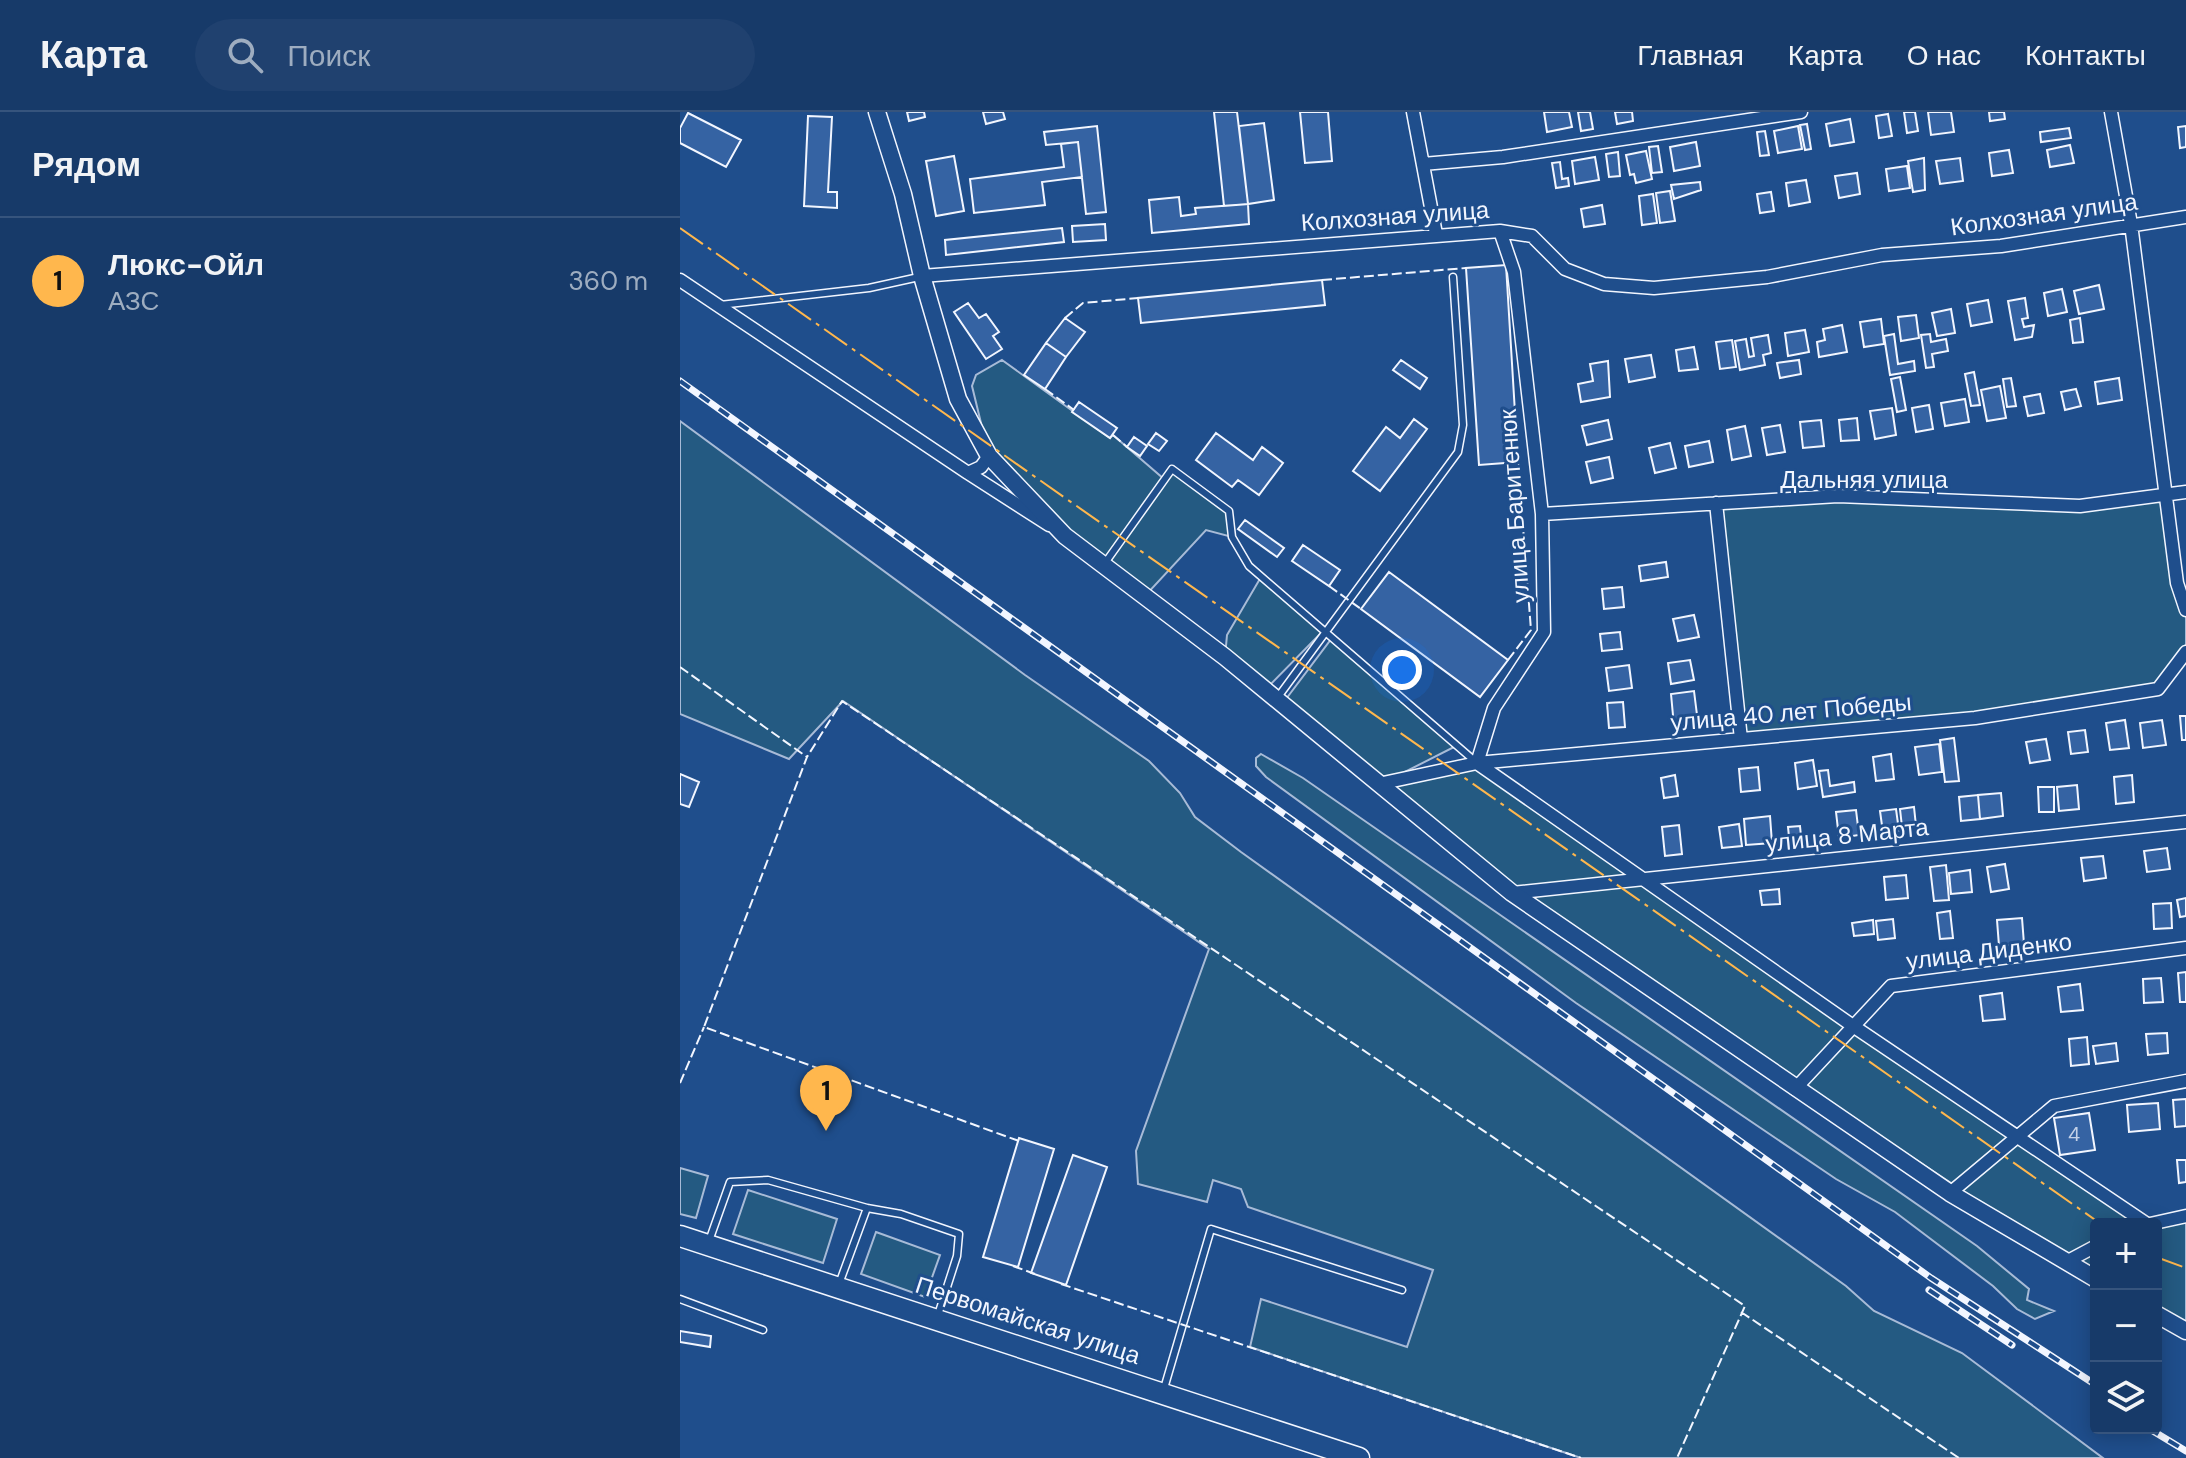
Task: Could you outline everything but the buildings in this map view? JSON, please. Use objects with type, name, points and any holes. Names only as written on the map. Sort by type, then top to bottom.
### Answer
[{"type":"main road","name":"Первомайская улица","points":[[680,1236],[1163,1392],[1347,1456]]},
{"type":"street","points":[[877,112],[903,194],[922,276],[958,399],[989,456],[1065,536]]},
{"type":"street","points":[[1413,112],[1436,234]]},
{"type":"street","points":[[1423,164],[1503,157],[1801,112]]},
{"type":"street","points":[[2111,112],[2131,224],[2177,583],[2186,610]]},
{"type":"street","name":"Колхозная улица","points":[[922,276],[1500,231],[1532,236],[1565,269],[1604,284],[1654,288],[1767,277],[1882,255],[2001,246],[2186,217]]},
{"type":"street","name":"улица Баритенюк","points":[[1477,763],[1494,708],[1544,632],[1542,514],[1514,272],[1500,231]]},
{"type":"street","points":[[680,280],[1065,536],[1277,698],[1512,893],[1950,1193],[2090,1276]]},
{"type":"street","points":[[968,473],[981,467],[989,456]]},
{"type":"street","name":"Дальняя улица","points":[[1542,514],[1838,496],[2080,506],[2186,492]]},
{"type":"street","points":[[1716,503],[1741,739]]},
{"type":"street","name":"улица 40 лет Победы","points":[[1383,783],[1477,763],[1975,718],[2158,689],[2186,652]]},
{"type":"street","points":[[1477,763],[1853,1026],[2139,1218]]},
{"type":"street","name":"улица 8 Марта","points":[[1512,893],[2186,822]]},
{"type":"street","name":"улица Диденко","points":[[1795,1089],[1891,986],[2186,948]]},
{"type":"street","points":[[1950,1193],[2054,1106],[2186,1081]]},
{"type":"street","points":[[2162,1221],[2186,1216]]},
{"type":"street","points":[[2066,1262],[2090,1249]]},
{"type":"street","points":[[2162,1317],[2186,1331]]},
{"type":"lane","points":[[716,306],[869,288],[922,276]]},
{"type":"lane","points":[[1277,698],[1458,452],[1463,425],[1453,277]]},
{"type":"lane","points":[[1104,565],[1172,469],[1229,511],[1232,537],[1249,566],[1477,763]]},
{"type":"lane","points":[[708,1245],[730,1182],[768,1180],[867,1208],[901,1214],[959,1234],[957,1256],[937,1318]]},
{"type":"lane","points":[[839,1286],[867,1208]]},
{"type":"lane","points":[[1163,1392],[1211,1229],[1402,1290]]},
{"type":"lane","points":[[680,1299],[763,1330]]},
{"type":"shaded area","points":[[1002,360],[1110,438],[1113,435],[1164,479],[1172,469],[1229,511],[1232,537],[1206,530],[1145,596],[1065,536],[989,456],[972,386],[976,375]]},
{"type":"shaded area","points":[[680,421],[1025,675],[1149,761],[1180,793],[1195,817],[1241,852],[1846,1286],[1874,1311],[1962,1353],[2103,1458],[1581,1458],[1250,1347],[1261,1299],[1407,1347],[1433,1270],[1248,1207],[1241,1189],[1213,1180],[1207,1202],[1138,1184],[1136,1151],[1209,949],[843,701],[789,759],[680,714]]},
{"type":"shaded area","points":[[2166,494],[2186,610],[2186,652],[2158,689],[1975,718],[1741,739],[1716,503],[1838,496],[2080,506]]},
{"type":"shaded area","points":[[1261,577],[1323,631],[1266,689],[1225,657],[1227,635]]},
{"type":"shaded area","points":[[1332,638],[1458,745],[1387,781],[1477,763],[2138,1218],[2090,1218],[2090,1275],[1512,893],[1283,703]]},
{"type":"shaded area","points":[[1261,754],[1303,778],[1977,1246],[2029,1289],[2027,1300],[2054,1311],[2035,1319],[2017,1309],[1993,1286],[1895,1212],[1836,1179],[1576,1003],[1266,777],[1256,766],[1256,758]]},
{"type":"shaded area","points":[[680,1168],[708,1176],[696,1218],[680,1214]]},
{"type":"shaded area","points":[[748,1190],[837,1219],[823,1263],[733,1234]]},
{"type":"shaded area","points":[[2186,1216],[2186,1331],[2162,1317],[2162,1222]]},
{"type":"shaded area","points":[[876,1232],[940,1255],[925,1297],[861,1274]]},
{"type":"railway","points":[[680,381],[1931,1278],[2090,1381]]},
{"type":"railway","points":[[1929,1290],[2012,1345]]},
{"type":"railway","points":[[2158,1434],[2186,1451]]},
{"type":"fence","points":[[1322,280],[1466,268]]},
{"type":"fence","points":[[1065,318],[1083,303],[1138,298]]},
{"type":"fence","points":[[1045,389],[1074,410]]},
{"type":"fence","points":[[1113,435],[1127,447]]},
{"type":"fence","points":[[1508,660],[1531,630],[1518,462]]},
{"type":"fence","points":[[1329,586],[1361,609]]},
{"type":"fence","points":[[680,667],[807,757]]},
{"type":"fence","points":[[1019,1141],[704,1027],[807,757],[842,701],[1745,1306],[1677,1458]]},
{"type":"fence","points":[[680,1083],[704,1027]]},
{"type":"fence","points":[[1013,1266],[1035,1274]]},
{"type":"fence","points":[[1061,1284],[1581,1458]]},
{"type":"fence","points":[[1741,1312],[1959,1458]]},
{"type":"power","points":[[680,228],[2092,1218]]},
{"type":"power","points":[[2162,1259],[2186,1268]]},
{"type":"place","name":"Люкс-Ойл","points":[[826,1131]]}]
